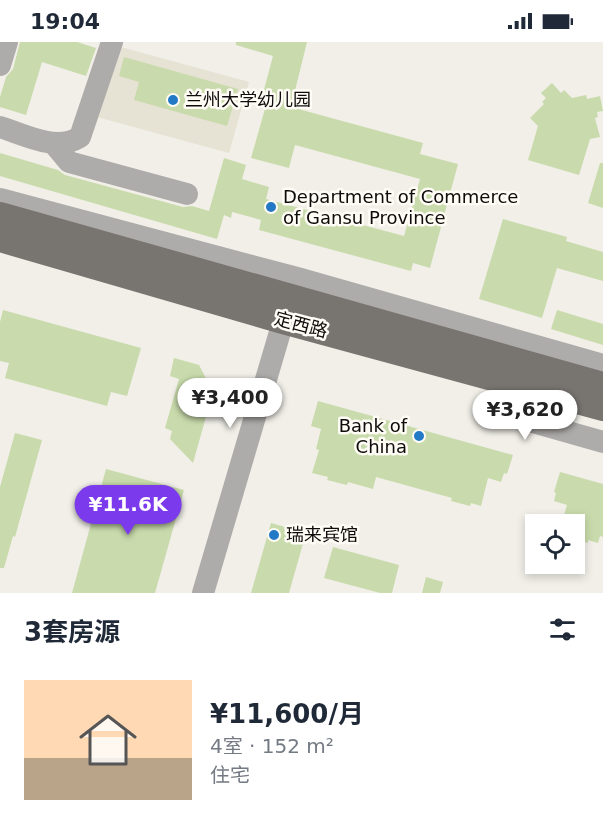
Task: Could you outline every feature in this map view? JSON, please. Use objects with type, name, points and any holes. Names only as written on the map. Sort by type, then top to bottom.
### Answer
[{"type":"main road","name":"定西路","points":[[0,216],[603,386]]},
{"type":"main road","name":"定西路","points":[[0,238],[290,298],[532,387],[603,407]]},
{"type":"street","points":[[0,65],[7,42]]},
{"type":"street","points":[[0,127],[54,144],[70,143],[80,137],[112,42]]},
{"type":"street","points":[[54,144],[69,162],[187,195]]},
{"type":"street","points":[[0,199],[290,298],[603,365]]},
{"type":"street","points":[[203,593],[290,298]]},
{"type":"street","points":[[532,387],[522,419],[603,442]]},
{"type":"shaded area","name":"兰州大学幼儿园","points":[[117,46],[249,82],[229,153],[97,117]]},
{"type":"building","points":[[20,42],[77,42],[96,48],[86,76],[42,62],[26,115],[0,107],[0,97],[6,77],[13,69]]},
{"type":"building","points":[[236,42],[307,42],[291,107],[423,143],[420,154],[458,164],[430,268],[413,263],[411,271],[259,230],[261,220],[232,212],[231,218],[224,215],[217,239],[0,176],[0,153],[58,170],[65,175],[183,207],[192,206],[209,211],[224,158],[246,165],[242,179],[269,187],[266,199],[404,236],[420,179],[295,145],[289,168],[251,158],[268,98],[262,97],[273,56],[236,45]]},
{"type":"building","points":[[124,57],[238,89],[227,126],[134,100],[139,82],[119,76]]},
{"type":"building","points":[[552,83],[561,93],[564,90],[572,98],[586,95],[587,99],[600,96],[603,111],[597,112],[598,117],[595,118],[600,137],[590,139],[579,175],[528,160],[538,126],[530,118],[544,104],[542,102],[546,98],[541,93]]},
{"type":"building","points":[[600,163],[603,163],[603,208],[588,203]]},
{"type":"building","points":[[503,219],[567,237],[566,241],[603,252],[603,281],[557,268],[542,318],[479,299]]},
{"type":"building","points":[[3,310],[141,348],[127,396],[111,392],[107,406],[5,378],[9,363],[0,361],[0,322]]},
{"type":"building","points":[[557,310],[603,324],[603,345],[551,329]]},
{"type":"building","points":[[174,358],[199,365],[213,392],[193,463],[170,439],[172,431],[165,428],[179,379],[170,376]]},
{"type":"building","points":[[318,401],[513,455],[507,474],[504,473],[501,482],[488,478],[481,506],[471,503],[470,506],[451,501],[452,498],[376,477],[373,489],[348,482],[347,485],[327,480],[328,477],[312,473],[319,450],[316,449],[321,429],[311,426]]},
{"type":"building","points":[[15,433],[42,440],[15,537],[13,536],[4,568],[0,568],[0,487]]},
{"type":"building","points":[[106,469],[184,490],[155,593],[72,593]]},
{"type":"building","points":[[560,472],[603,484],[603,537],[600,536],[598,543],[588,540],[588,543],[585,542],[585,514],[564,514],[567,505],[554,501],[556,493],[554,492]]},
{"type":"building","points":[[271,523],[306,533],[289,593],[251,593]]},
{"type":"building","points":[[333,547],[399,565],[392,593],[380,593],[324,578]]},
{"type":"building","points":[[426,577],[443,582],[440,593],[422,593]]},
{"type":"place","name":"兰州大学幼儿园","points":[[173,100]]},
{"type":"place","name":"Department of Commerce of Gansu Province","points":[[271,207]]},
{"type":"place","name":"Bank of China","points":[[419,436]]},
{"type":"place","name":"瑞来宾馆","points":[[274,535]]}]
